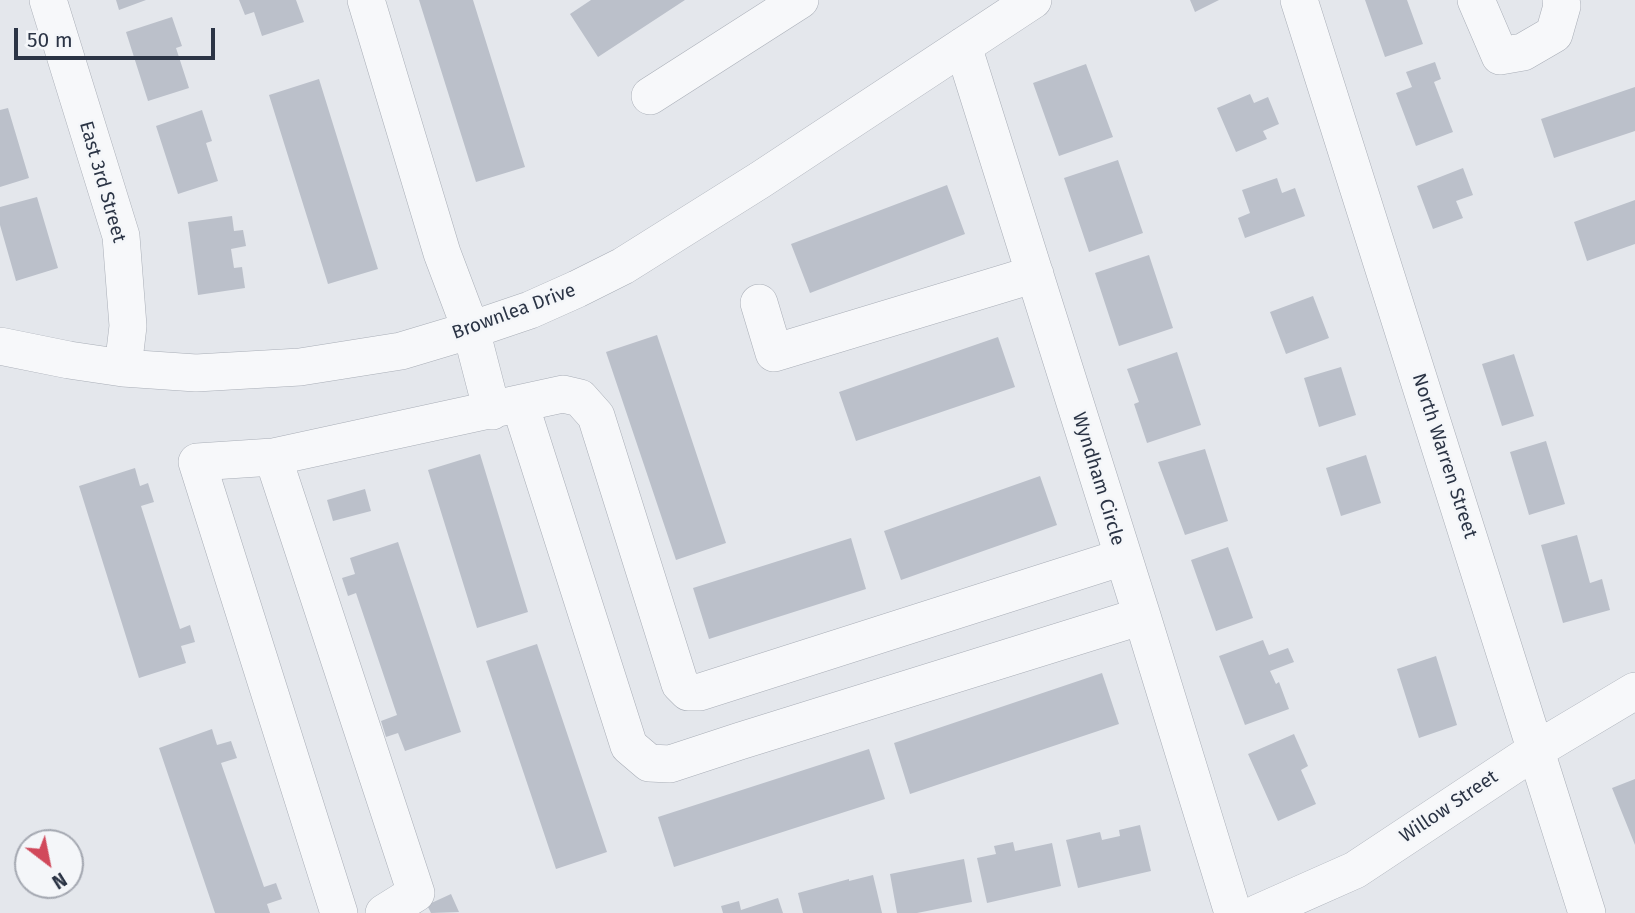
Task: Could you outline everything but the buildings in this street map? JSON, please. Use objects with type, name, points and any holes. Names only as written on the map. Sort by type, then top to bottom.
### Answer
[{"type":"street","name":"East 3rd Street","points":[[48,0],[121,236],[128,326],[123,368]]},
{"type":"street","points":[[366,0],[442,253],[471,330],[506,407],[629,746],[649,763],[670,764],[1142,616]]},
{"type":"street","points":[[650,96],[800,0]]},
{"type":"street","name":"Brownlea Drive","points":[[0,346],[123,368],[196,373],[299,367],[401,351],[471,330],[554,299],[623,266],[760,180],[975,25],[1033,0]]},
{"type":"street","name":"North Warren Street","points":[[1299,0],[1587,913]]},
{"type":"street","points":[[1476,0],[1500,56],[1523,52],[1554,33],[1562,6],[1561,0]]},
{"type":"street","name":"Wyndham Circle","points":[[975,25],[1035,274],[1233,913]]},
{"type":"street","points":[[759,303],[774,354],[1035,274]]},
{"type":"street","points":[[339,913],[197,462],[273,457],[563,394],[580,398],[596,416],[680,684],[688,692],[700,692],[1122,557]]},
{"type":"street","points":[[273,457],[416,893],[384,913]]},
{"type":"street","name":"Willow Street","points":[[1258,913],[1355,870],[1536,750],[1635,691]]}]
